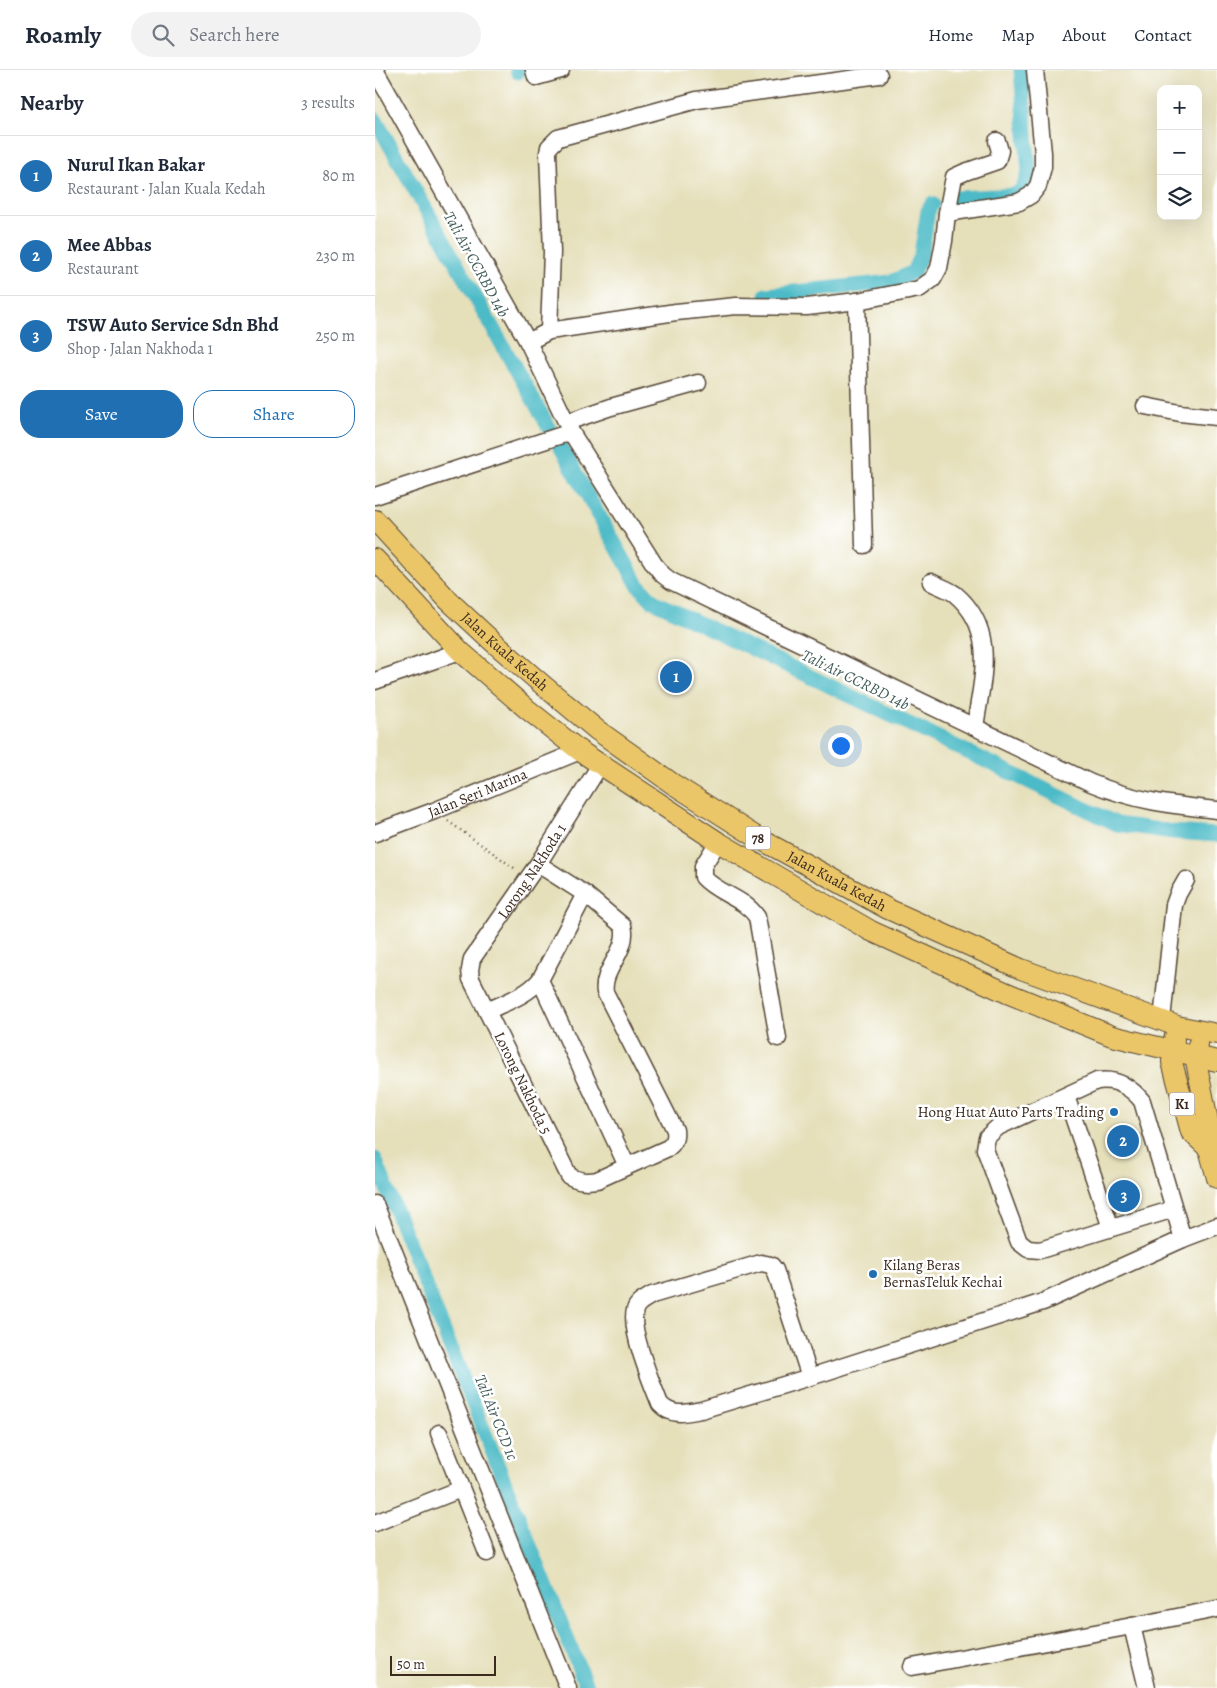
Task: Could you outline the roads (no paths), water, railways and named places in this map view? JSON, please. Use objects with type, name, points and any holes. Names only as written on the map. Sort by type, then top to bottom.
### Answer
[{"type":"main road","name":"Jalan Kuala Kedah","points":[[375,520],[449,601],[493,642],[597,730],[682,790],[758,838],[888,909],[1021,969],[1169,1023],[1209,1033]]},
{"type":"main road","name":"Jalan Kuala Kedah","points":[[375,559],[460,651],[493,681],[580,751],[718,842],[871,931],[1007,993],[1112,1036],[1217,1061]]},
{"type":"main road","name":"K1","points":[[1169,1023],[1172,1062],[1191,1132],[1209,1149]]},
{"type":"main road","name":"K1","points":[[1209,1033],[1195,1056],[1210,1097],[1209,1149],[1217,1178]]},
{"type":"main road","points":[[1112,1036],[1133,1043],[1151,1054],[1167,1070],[1178,1088]]},
{"type":"street","points":[[375,70],[528,342],[569,427],[654,564],[667,578],[1091,783],[1119,794],[1148,801],[1217,810]]},
{"type":"street","points":[[534,70],[536,77],[561,70]]},
{"type":"street","points":[[947,213],[1019,202],[1031,195],[1038,186],[1043,167],[1043,153],[1035,70]]},
{"type":"street","points":[[549,331],[552,252],[548,153],[549,147],[558,138],[697,100],[879,75]]},
{"type":"street","points":[[528,342],[549,331],[676,312],[736,306],[807,307],[857,301],[919,288],[933,279],[942,259],[947,213],[954,178],[965,172],[997,161],[1000,151],[997,141]]},
{"type":"street","points":[[857,301],[864,545]]},
{"type":"street","points":[[375,496],[569,427],[611,407],[698,383]]},
{"type":"street","points":[[1145,406],[1180,413],[1217,417]]},
{"type":"street","points":[[931,582],[954,593],[974,614],[980,628],[985,649],[975,727]]},
{"type":"street","points":[[375,681],[460,651]]},
{"type":"street","name":"Jalan Seri Marina","points":[[375,833],[580,751]]},
{"type":"street","name":"Lorong Nakhoda 1","points":[[471,979],[472,959],[538,864],[600,765]]},
{"type":"street","points":[[718,842],[703,866],[703,877],[713,886],[747,905],[757,917],[778,1038]]},
{"type":"street","points":[[538,864],[585,894],[623,926],[624,937],[605,980],[605,992],[675,1130],[675,1139],[670,1146],[627,1166],[540,980]]},
{"type":"street","points":[[1169,1023],[1174,905],[1177,894],[1186,880]]},
{"type":"street","points":[[487,1011],[520,996],[540,980],[585,894]]},
{"type":"street","name":"Lorong Nakhoda 5","points":[[471,979],[569,1176],[581,1181],[597,1180],[627,1166]]},
{"type":"street","points":[[1174,1209],[1040,1250],[1028,1249],[1019,1242],[985,1148],[987,1137],[998,1127],[1097,1081],[1106,1080],[1124,1085],[1142,1101],[1183,1239]]},
{"type":"street","points":[[1066,1096],[1111,1228]]},
{"type":"street","points":[[375,1204],[568,1688]]},
{"type":"street","points":[[810,1377],[775,1270],[771,1265],[761,1262],[652,1295],[643,1300],[635,1309],[634,1322],[638,1342],[660,1404],[665,1410],[676,1414],[701,1410],[810,1377],[1043,1302],[1183,1239],[1217,1226]]},
{"type":"street","points":[[439,1433],[487,1553]]},
{"type":"street","points":[[375,1523],[461,1489]]},
{"type":"street","points":[[912,1667],[1132,1626],[1217,1608]]},
{"type":"street","points":[[1132,1626],[1147,1688]]},
{"type":"waterway","points":[[955,198],[1017,195],[1025,184],[1029,172],[1021,70]]},
{"type":"waterway","name":"Tali Air CCRBD 14b","points":[[375,119],[548,426]]},
{"type":"waterway","points":[[766,295],[891,282],[913,272],[921,254],[928,211],[932,204]]},
{"type":"waterway","name":"Tali Air CCRBD 14b","points":[[560,446],[638,585],[653,601],[1117,824],[1174,832],[1217,835]]},
{"type":"waterway","name":"Tali Air CCD 1c","points":[[375,1159],[587,1688]]},
{"type":"place","name":"Nurul Ikan Bakar","points":[[676,677]]},
{"type":"place","name":"Hong Huat Auto Parts Trading","points":[[1114,1112]]},
{"type":"place","name":"Mee Abbas","points":[[1123,1141]]},
{"type":"place","name":"TSW Auto Service Sdn Bhd","points":[[1124,1196]]},
{"type":"place","name":"Kilang Beras BernasTeluk Kechai","points":[[873,1274]]}]
